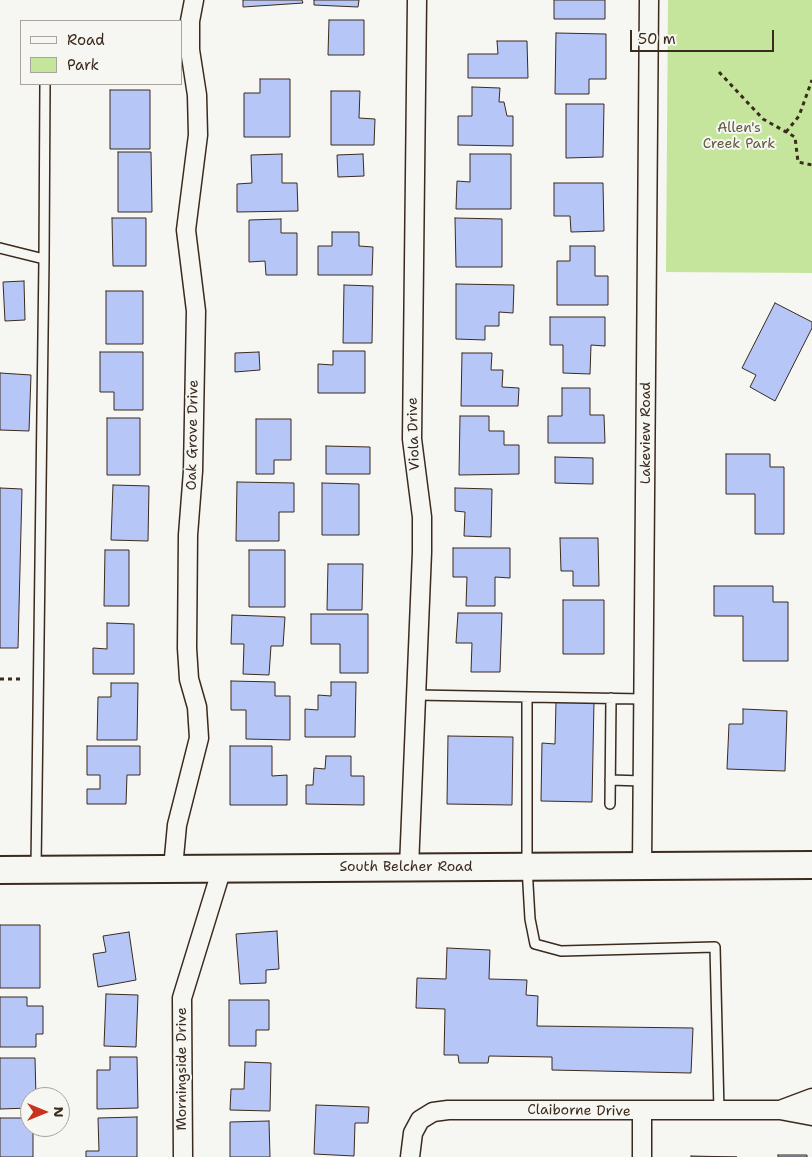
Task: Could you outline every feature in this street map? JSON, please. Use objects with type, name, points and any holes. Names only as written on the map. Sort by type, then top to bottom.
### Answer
[{"type":"main road","name":"South Belcher Road","points":[[0,870],[812,865]]},
{"type":"street","name":"Oak Grove Drive","points":[[173,868],[177,825],[199,738],[197,707],[190,679],[187,648],[188,534],[193,471],[196,310],[186,230],[198,135],[197,95],[190,50],[190,21],[194,0]]},
{"type":"street","name":"Viola Drive","points":[[409,867],[422,552],[422,517],[412,439],[417,0]]},
{"type":"street","name":"Lakeview Road","points":[[642,867],[649,0]]},
{"type":"street","name":"Morningside Drive","points":[[183,1157],[182,998],[222,868]]},
{"type":"street","points":[[780,1110],[812,1098]]},
{"type":"street","name":"Claiborne Drive","points":[[410,1157],[413,1133],[420,1120],[433,1112],[448,1110],[642,1112],[780,1110]]},
{"type":"street","points":[[780,1110],[812,1116]]},
{"type":"street","points":[[642,1112],[642,1157]]},
{"type":"lane","points":[[36,870],[45,85]]},
{"type":"lane","points":[[0,248],[44,259]]},
{"type":"lane","points":[[416,695],[643,699]]},
{"type":"lane","points":[[527,697],[527,867],[530,920],[535,944],[561,951],[715,947],[718,1111]]},
{"type":"lane","points":[[610,804],[611,698]]},
{"type":"lane","points":[[610,780],[643,781]]},
{"type":"path","points":[[719,72],[763,120],[795,137],[798,162],[812,165]]},
{"type":"path","points":[[786,132],[799,116],[812,80]]},
{"type":"path","points":[[0,679],[24,679]]},
{"type":"green space","name":"Allen's Creek Park","points":[[668,0],[812,0],[812,273],[666,272]]},
{"type":"building","points":[[243,0],[302,0],[303,3],[243,7]]},
{"type":"building","points":[[314,0],[359,0],[358,7],[314,5]]},
{"type":"building","points":[[554,0],[605,0],[605,19],[554,19]]},
{"type":"building","points":[[329,20],[364,20],[364,55],[328,55]]},
{"type":"building","points":[[556,33],[606,34],[606,79],[589,79],[589,94],[555,94]]},
{"type":"building","points":[[497,41],[527,41],[528,78],[468,78],[468,54],[498,54]]},
{"type":"building","points":[[260,79],[290,79],[290,137],[244,137],[244,93],[260,93]]},
{"type":"building","points":[[472,87],[500,88],[499,102],[504,102],[507,116],[513,116],[513,146],[458,145],[458,116],[472,116]]},
{"type":"building","points":[[110,90],[150,90],[150,149],[110,149]]},
{"type":"building","points":[[331,91],[360,91],[359,118],[375,119],[374,145],[331,145]]},
{"type":"building","points":[[566,104],[604,104],[603,157],[566,158]]},
{"type":"building","points":[[118,152],[151,152],[152,212],[118,212]]},
{"type":"building","points":[[282,154],[282,183],[297,183],[298,211],[237,212],[237,184],[252,183],[251,155]]},
{"type":"building","points":[[363,154],[364,176],[338,177],[337,155]]},
{"type":"building","points":[[470,154],[511,154],[511,209],[456,209],[457,181],[470,182]]},
{"type":"building","points":[[554,183],[603,183],[604,231],[571,232],[570,216],[554,216]]},
{"type":"building","points":[[112,218],[146,218],[146,266],[113,266]]},
{"type":"building","points":[[455,218],[502,219],[502,267],[456,267]]},
{"type":"building","points":[[281,219],[281,233],[297,233],[297,275],[266,275],[265,261],[249,262],[249,220]]},
{"type":"building","points":[[332,232],[359,232],[359,246],[373,247],[372,275],[318,275],[318,246],[332,246]]},
{"type":"building","points":[[570,246],[595,246],[595,276],[608,276],[608,305],[557,305],[557,261],[570,261]]},
{"type":"building","points":[[24,281],[25,320],[5,321],[3,282]]},
{"type":"building","points":[[456,284],[514,285],[513,313],[499,312],[499,326],[485,326],[485,340],[456,339]]},
{"type":"building","points":[[344,285],[373,286],[372,343],[343,343]]},
{"type":"building","points":[[106,291],[143,291],[143,344],[106,344]]},
{"type":"building","points":[[775,303],[812,322],[812,328],[775,401],[750,387],[756,375],[742,368]]},
{"type":"building","points":[[550,317],[605,317],[605,346],[591,345],[590,374],[563,373],[563,345],[550,345]]},
{"type":"building","points":[[333,351],[365,351],[365,393],[318,393],[318,364],[333,365]]},
{"type":"building","points":[[100,352],[143,352],[143,410],[114,410],[114,392],[100,392]]},
{"type":"building","points":[[259,352],[260,370],[235,372],[235,353]]},
{"type":"building","points":[[462,353],[492,353],[491,370],[503,370],[502,387],[519,388],[518,406],[461,406]]},
{"type":"building","points":[[0,373],[31,375],[29,431],[0,430]]},
{"type":"building","points":[[562,388],[590,388],[590,415],[604,415],[605,443],[548,443],[548,416],[562,416]]},
{"type":"building","points":[[460,416],[489,416],[489,431],[504,431],[504,445],[519,445],[519,474],[459,475]]},
{"type":"building","points":[[107,418],[140,418],[140,475],[107,475]]},
{"type":"building","points":[[256,419],[291,419],[291,460],[274,460],[274,474],[256,474]]},
{"type":"building","points":[[326,446],[370,447],[370,474],[326,474]]},
{"type":"building","points":[[726,454],[770,454],[770,467],[784,467],[784,534],[755,534],[755,494],[726,494]]},
{"type":"building","points":[[555,457],[593,458],[593,484],[555,483]]},
{"type":"building","points":[[237,482],[294,483],[294,512],[279,512],[279,541],[236,541]]},
{"type":"building","points":[[322,483],[359,484],[359,535],[322,535]]},
{"type":"building","points":[[113,485],[149,486],[148,541],[111,540]]},
{"type":"building","points":[[0,488],[22,489],[18,648],[0,648]]},
{"type":"building","points":[[455,488],[492,489],[491,537],[464,536],[465,512],[455,511]]},
{"type":"building","points":[[560,538],[598,538],[599,586],[573,586],[573,571],[561,571]]},
{"type":"building","points":[[453,548],[510,548],[510,578],[495,577],[495,606],[466,606],[467,577],[453,577]]},
{"type":"building","points":[[105,550],[129,550],[129,606],[104,606]]},
{"type":"building","points":[[249,550],[285,550],[285,607],[249,607]]},
{"type":"building","points":[[328,564],[363,564],[362,610],[327,610]]},
{"type":"building","points":[[714,586],[773,586],[773,602],[788,602],[788,661],[743,661],[743,616],[714,616]]},
{"type":"building","points":[[563,600],[604,600],[604,654],[563,654]]},
{"type":"building","points":[[458,613],[502,613],[500,672],[471,672],[472,643],[456,643]]},
{"type":"building","points":[[311,614],[368,614],[368,673],[340,673],[340,644],[311,644]]},
{"type":"building","points":[[232,615],[285,617],[283,646],[271,646],[269,675],[243,674],[244,644],[231,644]]},
{"type":"building","points":[[107,623],[134,624],[134,674],[93,674],[93,648],[107,649]]},
{"type":"building","points":[[231,681],[275,682],[275,696],[290,696],[290,740],[246,739],[246,710],[231,710]]},
{"type":"building","points":[[331,682],[356,682],[355,737],[305,737],[305,709],[318,710],[318,695],[331,696]]},
{"type":"building","points":[[111,683],[138,683],[137,740],[97,740],[98,697],[111,697]]},
{"type":"building","points":[[556,701],[594,701],[592,802],[541,801],[542,743],[555,744]]},
{"type":"building","points":[[743,709],[787,711],[785,771],[727,769],[729,724],[743,724]]},
{"type":"building","points":[[448,736],[513,737],[512,805],[447,804]]},
{"type":"building","points":[[87,746],[140,746],[140,775],[127,775],[126,804],[87,804],[87,789],[100,789],[100,775],[87,775]]},
{"type":"building","points":[[230,746],[272,746],[272,776],[287,775],[287,805],[230,805]]},
{"type":"building","points":[[326,756],[351,756],[351,776],[364,776],[364,805],[306,804],[306,785],[313,785],[314,768],[325,769]]},
{"type":"building","points":[[0,925],[40,925],[40,988],[0,988]]},
{"type":"building","points":[[277,931],[279,969],[266,970],[266,983],[240,984],[236,934]]},
{"type":"building","points":[[129,932],[136,980],[98,987],[93,954],[106,952],[103,936]]},
{"type":"building","points":[[447,948],[490,950],[489,979],[527,980],[526,995],[538,996],[537,1026],[693,1028],[691,1073],[552,1070],[552,1057],[489,1056],[488,1063],[459,1063],[458,1055],[444,1055],[445,1009],[416,1008],[417,978],[446,979]]},
{"type":"building","points":[[106,994],[138,995],[136,1047],[104,1046]]},
{"type":"building","points":[[0,997],[27,997],[27,1006],[43,1006],[43,1034],[36,1034],[36,1047],[0,1047]]},
{"type":"building","points":[[229,1000],[269,1000],[269,1030],[256,1030],[256,1046],[229,1046]]},
{"type":"building","points":[[110,1057],[137,1057],[138,1108],[97,1109],[97,1070],[110,1070]]},
{"type":"building","points":[[0,1058],[35,1058],[36,1087],[20,1087],[20,1108],[0,1109]]},
{"type":"building","points":[[245,1062],[271,1063],[270,1111],[230,1110],[231,1089],[244,1089]]},
{"type":"building","points":[[316,1105],[369,1107],[368,1123],[355,1123],[354,1156],[314,1154]]},
{"type":"building","points":[[137,1117],[137,1157],[86,1157],[86,1151],[99,1151],[98,1118]]},
{"type":"building","points":[[0,1118],[20,1118],[20,1137],[33,1137],[33,1157],[0,1157]]},
{"type":"building","points":[[269,1121],[270,1157],[230,1157],[230,1122]]},
{"type":"building","points":[[778,1155],[807,1155],[807,1157],[778,1157]]},
{"type":"building","points":[[691,1156],[737,1157],[691,1157]]}]
